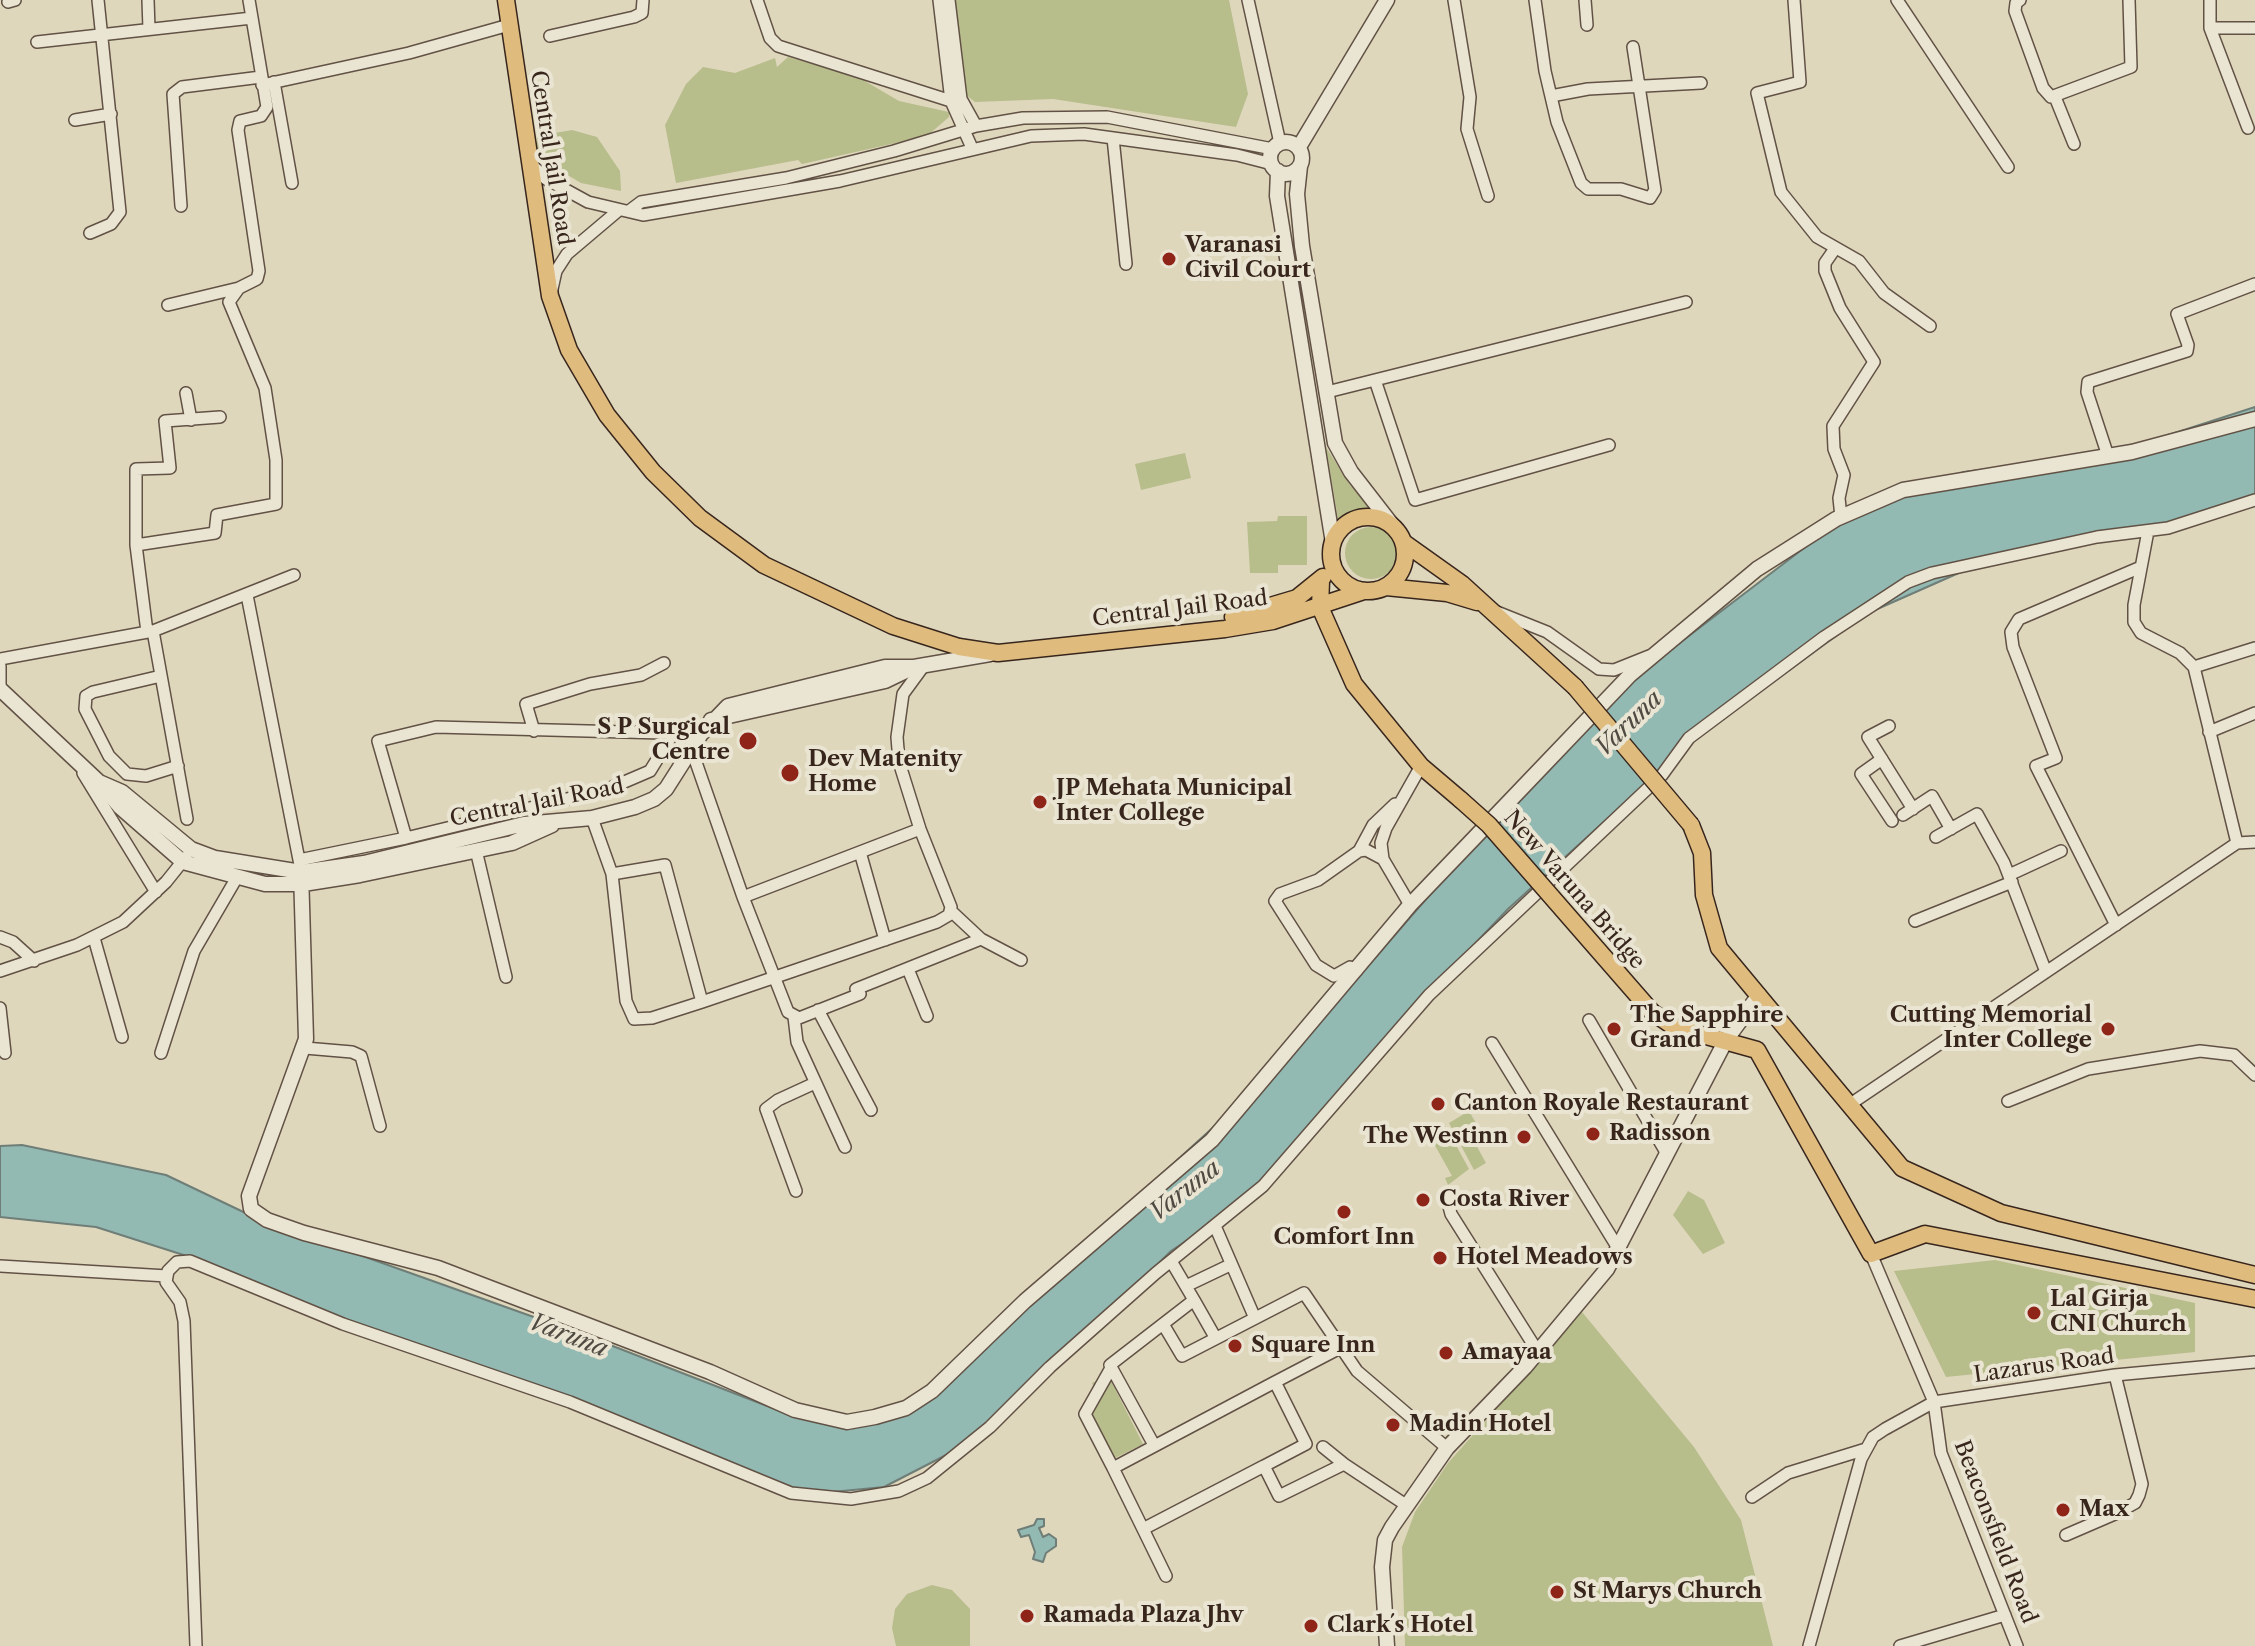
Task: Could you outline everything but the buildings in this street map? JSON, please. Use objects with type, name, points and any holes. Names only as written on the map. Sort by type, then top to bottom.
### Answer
[{"type":"main road","name":"Central Jail Road","points":[[506,0],[550,296],[569,350],[607,415],[653,472],[700,518],[782,576],[893,626],[959,647],[998,653],[1261,623],[1364,591]]},
{"type":"main road","points":[[1202,629],[1221,620],[1275,608],[1297,598],[1321,581],[1332,561],[1333,543],[1338,533],[1356,520],[1377,519],[1489,608],[1575,687],[1691,825],[1702,853],[1704,895],[1719,948],[1902,1168],[2001,1213],[2255,1275]]},
{"type":"main road","points":[[1386,587],[1401,571],[1405,556],[1399,536]]},
{"type":"main road","points":[[1332,561],[1343,581],[1364,591],[1386,587],[1447,593],[1489,608]]},
{"type":"main road","points":[[1320,607],[1321,581]]},
{"type":"main road","name":"New Varuna Bridge","points":[[1320,607],[1354,684],[1421,766],[1489,825],[1652,1012],[1674,1027],[1726,1040]]},
{"type":"main road","points":[[1726,1040],[1757,1050],[1871,1254],[1925,1234],[2255,1299]]},
{"type":"street","points":[[90,233],[111,224],[120,212],[98,0]]},
{"type":"street","points":[[148,0],[149,29]]},
{"type":"street","points":[[249,0],[292,183]]},
{"type":"street","points":[[550,36],[634,17],[642,13],[643,0]]},
{"type":"street","points":[[757,0],[770,38],[778,46],[951,101]]},
{"type":"street","points":[[939,0],[951,101],[970,128]]},
{"type":"street","points":[[949,0],[961,99],[970,128],[972,148]]},
{"type":"street","points":[[1248,0],[1276,157],[1277,196],[1333,543]]},
{"type":"street","points":[[1299,147],[1387,0]]},
{"type":"street","points":[[1454,0],[1470,97],[1467,129],[1488,196]]},
{"type":"street","points":[[1535,0],[1551,96],[1564,146],[1584,186],[1593,190],[1626,190],[1650,198],[1655,190],[1633,47]]},
{"type":"street","points":[[1585,0],[1587,25]]},
{"type":"street","points":[[1794,0],[1800,82],[1760,90],[1757,95],[1781,192],[1806,226],[1834,250],[1859,261],[1884,293],[1930,326]]},
{"type":"street","points":[[1897,0],[2008,167]]},
{"type":"street","points":[[2020,0],[2016,3],[2015,11],[2043,88],[2048,96],[2055,97],[2131,67],[2129,0]]},
{"type":"street","points":[[2210,0],[2210,28],[2248,128]]},
{"type":"street","points":[[37,42],[252,18]]},
{"type":"street","points":[[181,206],[173,94],[182,87],[266,81],[409,53],[509,25]]},
{"type":"street","points":[[2210,28],[2255,28]]},
{"type":"street","points":[[168,305],[239,288],[257,279],[259,271],[238,130],[246,117],[264,112],[267,107],[266,81]]},
{"type":"street","points":[[1551,96],[1580,90],[1701,83]]},
{"type":"street","points":[[2055,97],[2074,144]]},
{"type":"street","points":[[75,120],[111,114]]},
{"type":"street","points":[[550,296],[561,261],[624,210],[641,202],[786,178],[970,128],[1053,116],[1107,117],[1276,157],[1288,173],[1300,166]]},
{"type":"street","points":[[529,162],[546,179],[580,198],[643,215],[840,181],[1031,136],[1084,134],[1237,155],[1276,157],[1290,142],[1299,147],[1302,156],[1297,194],[1302,246],[1331,426],[1342,458],[1399,536]]},
{"type":"street","points":[[1113,138],[1126,264]]},
{"type":"street","points":[[1834,250],[1825,264],[1825,271],[1845,318],[1874,360],[1833,426],[1834,449],[1844,475],[1839,498],[1841,517]]},
{"type":"street","points":[[2108,456],[2087,392],[2088,382],[2187,351],[2188,345],[2177,314],[2255,284]]},
{"type":"street","points":[[136,545],[215,533],[217,515],[276,504],[276,460],[265,388],[229,307],[231,297],[239,288]]},
{"type":"street","points":[[1327,392],[1686,302]]},
{"type":"street","points":[[1375,380],[1415,500],[1609,445]]},
{"type":"street","points":[[186,393],[191,420]]},
{"type":"street","points":[[187,819],[136,545],[136,469],[170,468],[165,421],[220,417]]},
{"type":"street","points":[[247,595],[301,872],[305,1048],[249,1196],[251,1209],[304,1233],[438,1268],[710,1372],[779,1405],[847,1422],[897,1411],[932,1391],[1025,1301],[1212,1140],[1410,905],[1656,653],[1735,585],[1841,517],[1903,490],[2108,456],[2180,441],[2255,419]]},
{"type":"street","points":[[167,1276],[177,1262],[190,1261],[343,1324],[570,1402],[791,1493],[851,1499],[899,1491],[927,1478],[990,1427],[1050,1367],[1283,1166],[1429,995],[1662,775],[1689,738],[1824,637],[1908,582],[1932,573],[2097,537],[2187,524],[2255,500]]},
{"type":"street","points":[[2148,531],[2133,615],[2138,630],[2180,653],[2194,667],[2237,843]]},
{"type":"street","points":[[2116,925],[2036,766],[2056,758],[2013,647],[2011,632],[2019,619],[2141,567]]},
{"type":"street","points":[[0,659],[150,632],[294,575]]},
{"type":"street","points":[[1489,608],[1547,632],[1592,666],[1604,671],[1656,653]]},
{"type":"street","points":[[2194,667],[2255,648]]},
{"type":"street","name":"Central Jail Road","points":[[187,855],[301,872],[364,863],[524,824],[592,818],[654,799],[666,789],[711,720],[885,681],[920,665],[998,653]]},
{"type":"street","points":[[534,731],[526,704],[590,684],[641,675],[664,663]]},
{"type":"street","points":[[920,665],[903,694],[897,737],[899,762],[920,829],[951,911],[981,939],[1021,960]]},
{"type":"street","points":[[0,666],[0,690],[69,750],[120,807],[187,855],[236,879],[281,885],[301,872],[406,838],[608,789],[650,771],[674,732]]},
{"type":"street","points":[[161,676],[93,692],[86,696],[85,709],[109,756],[127,774],[146,776],[178,766]]},
{"type":"street","points":[[2209,732],[2255,713]]},
{"type":"street","points":[[1889,726],[1868,737],[1908,812],[1932,796],[1951,829]]},
{"type":"street","points":[[406,838],[378,741],[436,727],[701,734]]},
{"type":"street","points":[[691,748],[773,978],[794,1017],[797,1042],[845,1147]]},
{"type":"street","points":[[69,750],[156,892]]},
{"type":"street","points":[[1882,759],[1861,774],[1892,821]]},
{"type":"street","points":[[1410,905],[1383,859],[1382,838],[1421,766]]},
{"type":"street","points":[[1357,970],[1350,967],[1334,976],[1316,965],[1275,901],[1280,894],[1318,880],[1359,851],[1373,825],[1402,797]]},
{"type":"street","points":[[1936,837],[1977,814],[2010,878],[2046,972]]},
{"type":"street","points":[[592,818],[612,874],[626,1001],[634,1019],[652,1018],[885,940],[937,922],[951,911]]},
{"type":"street","points":[[301,872],[476,850],[531,837],[556,823]]},
{"type":"street","points":[[743,897],[920,829]]},
{"type":"street","points":[[1849,1105],[2237,843],[2255,842]]},
{"type":"street","points":[[476,850],[506,977]]},
{"type":"street","points":[[1359,851],[1366,850],[1383,859]]},
{"type":"street","points":[[1915,921],[2061,851]]},
{"type":"street","points":[[860,852],[885,940]]},
{"type":"street","points":[[0,971],[94,938],[123,922],[156,892],[187,855]]},
{"type":"street","points":[[612,874],[665,865],[702,1002]]},
{"type":"street","points":[[161,1053],[194,951],[236,879]]},
{"type":"street","points":[[0,937],[13,942],[34,961]]},
{"type":"street","points":[[94,938],[122,1037]]},
{"type":"street","points":[[794,1017],[818,1010],[981,939]]},
{"type":"street","points":[[908,969],[927,1016]]},
{"type":"street","points":[[1387,1646],[1382,1567],[1385,1540],[1447,1448],[1538,1352],[1607,1269],[1726,1040],[1759,995]]},
{"type":"street","points":[[0,1008],[5,1053]]},
{"type":"street","points":[[818,1010],[871,1110]]},
{"type":"street","points":[[1589,1020],[1667,1154]]},
{"type":"street","points":[[1492,1043],[1618,1248]]},
{"type":"street","points":[[305,1048],[352,1052],[361,1056],[380,1126]]},
{"type":"street","points":[[2008,1101],[2088,1069],[2200,1051],[2234,1055],[2255,1075]]},
{"type":"street","points":[[796,1191],[766,1109],[815,1083]]},
{"type":"street","points":[[1446,1195],[1451,1214],[1538,1352]]},
{"type":"street","points":[[1215,1226],[1254,1316]]},
{"type":"street","name":"Beaconsfield Road","points":[[1871,1254],[1934,1402],[1941,1453],[2017,1646]]},
{"type":"street","points":[[1171,1261],[1215,1337]]},
{"type":"street","points":[[1186,1286],[1230,1265]]},
{"type":"street","points":[[0,1266],[167,1276]]},
{"type":"street","points":[[167,1276],[184,1321],[196,1646]]},
{"type":"street","points":[[1163,1324],[1182,1356],[1254,1316],[1304,1293],[1357,1371],[1447,1448]]},
{"type":"street","points":[[1154,1445],[1111,1368],[1111,1362],[1194,1300]]},
{"type":"street","points":[[1113,1468],[1342,1347]]},
{"type":"street","name":"Lazarus Road","points":[[1934,1402],[2115,1375],[2255,1362]]},
{"type":"street","points":[[1111,1368],[1085,1414],[1166,1576]]},
{"type":"street","points":[[2066,1535],[2117,1513],[2135,1503],[2139,1495],[2142,1484],[2115,1375]]},
{"type":"street","points":[[1143,1529],[1306,1444],[1275,1382]]},
{"type":"street","points":[[1809,1646],[1866,1449],[1873,1437],[1934,1402]]},
{"type":"street","points":[[1323,1447],[1406,1505]]},
{"type":"street","points":[[1752,1497],[1788,1473],[1866,1449]]},
{"type":"street","points":[[1264,1466],[1276,1492],[1284,1496],[1344,1464]]},
{"type":"street","points":[[1900,1646],[2005,1615]]},
{"type":"green space","points":[[955,0],[1229,0],[1248,94],[1236,127],[1053,99],[975,102],[965,94]]},
{"type":"green space","points":[[788,57],[858,77],[899,101],[949,112],[949,117],[927,136],[802,164],[798,160],[676,183],[665,125],[686,84],[703,67],[735,73],[775,58],[777,67]]},
{"type":"green space","points":[[572,130],[597,137],[620,171],[621,191],[581,183],[537,157],[537,136]]},
{"type":"green space","points":[[1326,447],[1350,485],[1373,511],[1360,511],[1339,525]]},
{"type":"green space","points":[[1185,453],[1191,478],[1141,490],[1135,464]]},
{"type":"green space","points":[[1278,516],[1307,516],[1307,565],[1278,565],[1278,573],[1250,573],[1247,522],[1277,521]]},
{"type":"green space","points":[[1371,527],[1389,535],[1397,553],[1389,571],[1371,579],[1353,571],[1345,553],[1353,535]]},
{"type":"green space","points":[[1469,1111],[1484,1137],[1475,1143],[1486,1163],[1474,1170],[1449,1123]]},
{"type":"green space","points":[[1441,1125],[1446,1127],[1469,1169],[1448,1185],[1445,1178],[1452,1176],[1428,1133]]},
{"type":"green space","points":[[1688,1191],[1704,1200],[1725,1243],[1703,1254],[1673,1215]]},
{"type":"green space","points":[[1995,1260],[2195,1303],[2195,1352],[1946,1377],[1894,1271]]},
{"type":"green space","points":[[1582,1312],[1694,1447],[1741,1520],[1773,1646],[1405,1646],[1402,1547],[1415,1512],[1448,1463]]},
{"type":"green space","points":[[1108,1375],[1143,1444],[1113,1459],[1088,1408],[1096,1392],[1092,1383]]},
{"type":"green space","points":[[932,1585],[952,1590],[970,1609],[970,1646],[896,1646],[892,1628],[895,1609],[907,1594]]},
{"type":"water","name":"Varuna","points":[[2255,407],[2255,497],[2158,526],[1961,572],[1866,614],[1694,740],[1508,909],[1381,1042],[1277,1167],[1216,1221],[1171,1251],[985,1435],[884,1487],[811,1494],[413,1348],[196,1259],[96,1227],[0,1217],[0,1146],[22,1145],[166,1175],[256,1218],[587,1336],[785,1413],[874,1421],[922,1405],[1014,1308],[1282,1065],[1453,868],[1614,693],[1850,513],[1964,472],[2113,453]]},
{"type":"water","points":[[1037,1519],[1044,1519],[1044,1526],[1039,1528],[1043,1537],[1049,1534],[1056,1539],[1056,1546],[1046,1553],[1043,1562],[1033,1559],[1035,1552],[1029,1535],[1021,1537],[1018,1530],[1034,1525]]},
{"type":"place","name":"Varanasi Civil Court","points":[[1169,259]]},
{"type":"place","name":"S P Surgical Centre","points":[[748,741]]},
{"type":"place","name":"Dev Matenity Home","points":[[790,773]]},
{"type":"place","name":"JP Mehata Municipal Inter College","points":[[1040,802]]},
{"type":"place","name":"The Sapphire Grand","points":[[1614,1029]]},
{"type":"place","name":"Cutting Memorial Inter College","points":[[2108,1029]]},
{"type":"place","name":"Canton Royale Restaurant","points":[[1438,1104]]},
{"type":"place","name":"Radisson","points":[[1593,1134]]},
{"type":"place","name":"The Westinn","points":[[1524,1137]]},
{"type":"place","name":"Costa River","points":[[1423,1200]]},
{"type":"place","name":"Comfort Inn","points":[[1344,1212]]},
{"type":"place","name":"Hotel Meadows","points":[[1440,1258]]},
{"type":"place","name":"Lal Girja CNI Church","points":[[2034,1313]]},
{"type":"place","name":"Square Inn","points":[[1235,1346]]},
{"type":"place","name":"Amayaa","points":[[1446,1353]]},
{"type":"place","name":"Madin Hotel","points":[[1393,1425]]},
{"type":"place","name":"Max","points":[[2063,1510]]},
{"type":"place","name":"St Marys Church","points":[[1557,1592]]},
{"type":"place","name":"Ramada Plaza Jhv","points":[[1027,1616]]},
{"type":"place","name":"Clark´s Hotel","points":[[1311,1626]]}]
